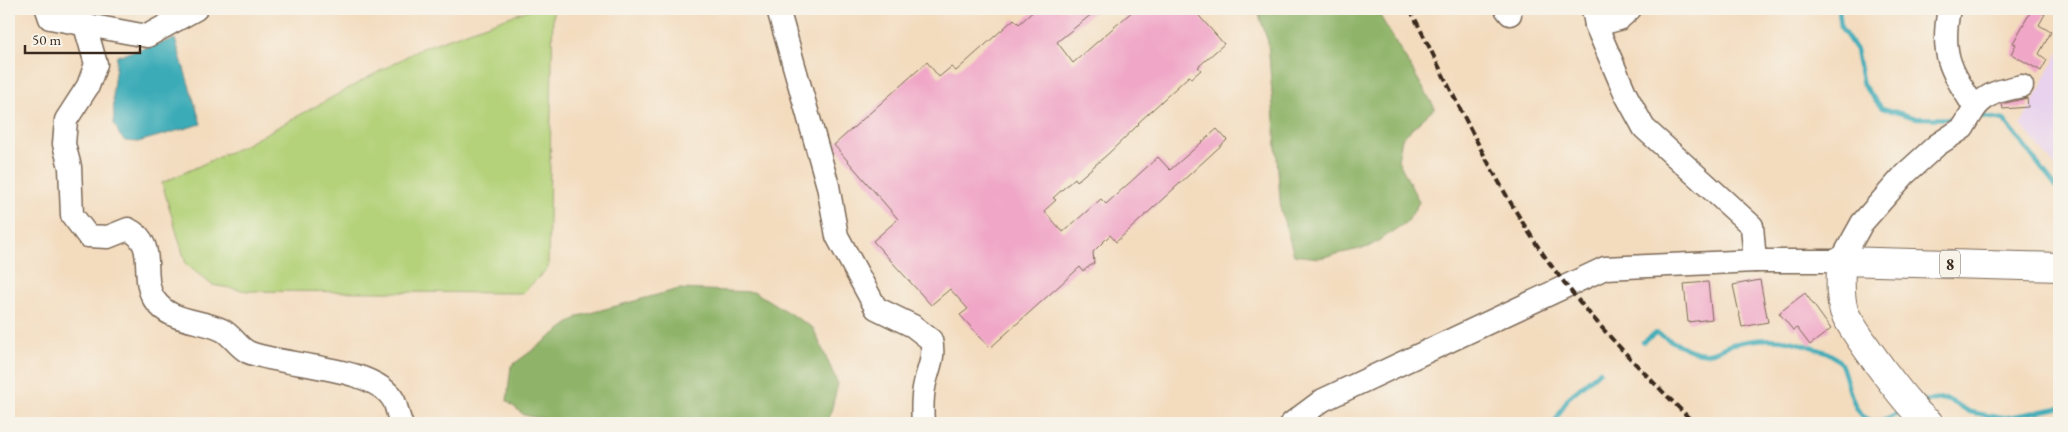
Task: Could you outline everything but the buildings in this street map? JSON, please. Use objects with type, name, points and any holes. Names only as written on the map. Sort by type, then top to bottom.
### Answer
[{"type":"main road","name":"8","points":[[1841,262],[2059,267]]},
{"type":"main road","points":[[1841,262],[1840,288],[1844,312],[1855,331],[1917,411]]},
{"type":"street","points":[[47,9],[50,18],[147,36],[196,9]]},
{"type":"street","points":[[778,9],[828,186],[837,236],[876,308],[912,326],[931,340],[934,352],[925,382],[922,404],[923,423]]},
{"type":"street","points":[[1630,9],[1620,19],[1594,17],[1626,95],[1644,128],[1752,226],[1755,261]]},
{"type":"street","points":[[1950,9],[1945,32],[1947,58],[1975,108]]},
{"type":"street","points":[[85,26],[96,64],[88,86],[66,120],[64,144],[70,167],[72,215],[88,236],[108,236],[128,229],[138,234],[146,247],[147,279],[154,299],[168,314],[222,330],[248,352],[344,373],[377,385],[393,400],[400,423]]},
{"type":"street","points":[[1292,423],[1323,400],[1606,268],[1755,261],[1841,262],[1862,223],[1905,174],[1937,145],[1963,128],[1975,108],[1984,98],[2000,91],[2022,86]]},
{"type":"shaded area","points":[[2059,51],[2059,171],[2021,125]]},
{"type":"green space","points":[[531,9],[553,9],[548,268],[523,293],[248,291],[212,285],[186,264],[162,183],[247,144],[422,48]]},
{"type":"green space","points":[[1257,9],[1376,9],[1435,108],[1402,138],[1398,160],[1419,202],[1408,221],[1369,247],[1319,258],[1294,255],[1281,211],[1268,42]]},
{"type":"green space","points":[[679,289],[755,292],[813,328],[838,384],[828,423],[564,423],[524,415],[507,401],[511,366],[579,316]]},
{"type":"water","points":[[175,39],[201,124],[138,142],[125,141],[120,136],[114,123],[113,89],[117,56]]},
{"type":"waterway","points":[[1839,9],[1841,28],[1856,50],[1863,85],[1882,108],[1916,118],[1960,119]]},
{"type":"waterway","points":[[1980,116],[2004,120],[2059,191]]},
{"type":"waterway","points":[[1643,342],[1656,333],[1695,352],[1708,353],[1746,341],[1769,339],[1791,341],[1828,353],[1840,362],[1854,403],[1866,419],[1875,421],[1887,419],[1903,410]]},
{"type":"waterway","points":[[1554,423],[1568,398],[1600,371]]},
{"type":"waterway","points":[[1922,401],[1947,399],[1970,412],[2002,418],[2059,408]]},
{"type":"railway","points":[[1410,9],[1487,161],[1539,248],[1593,317],[1632,361],[1694,423]]}]
